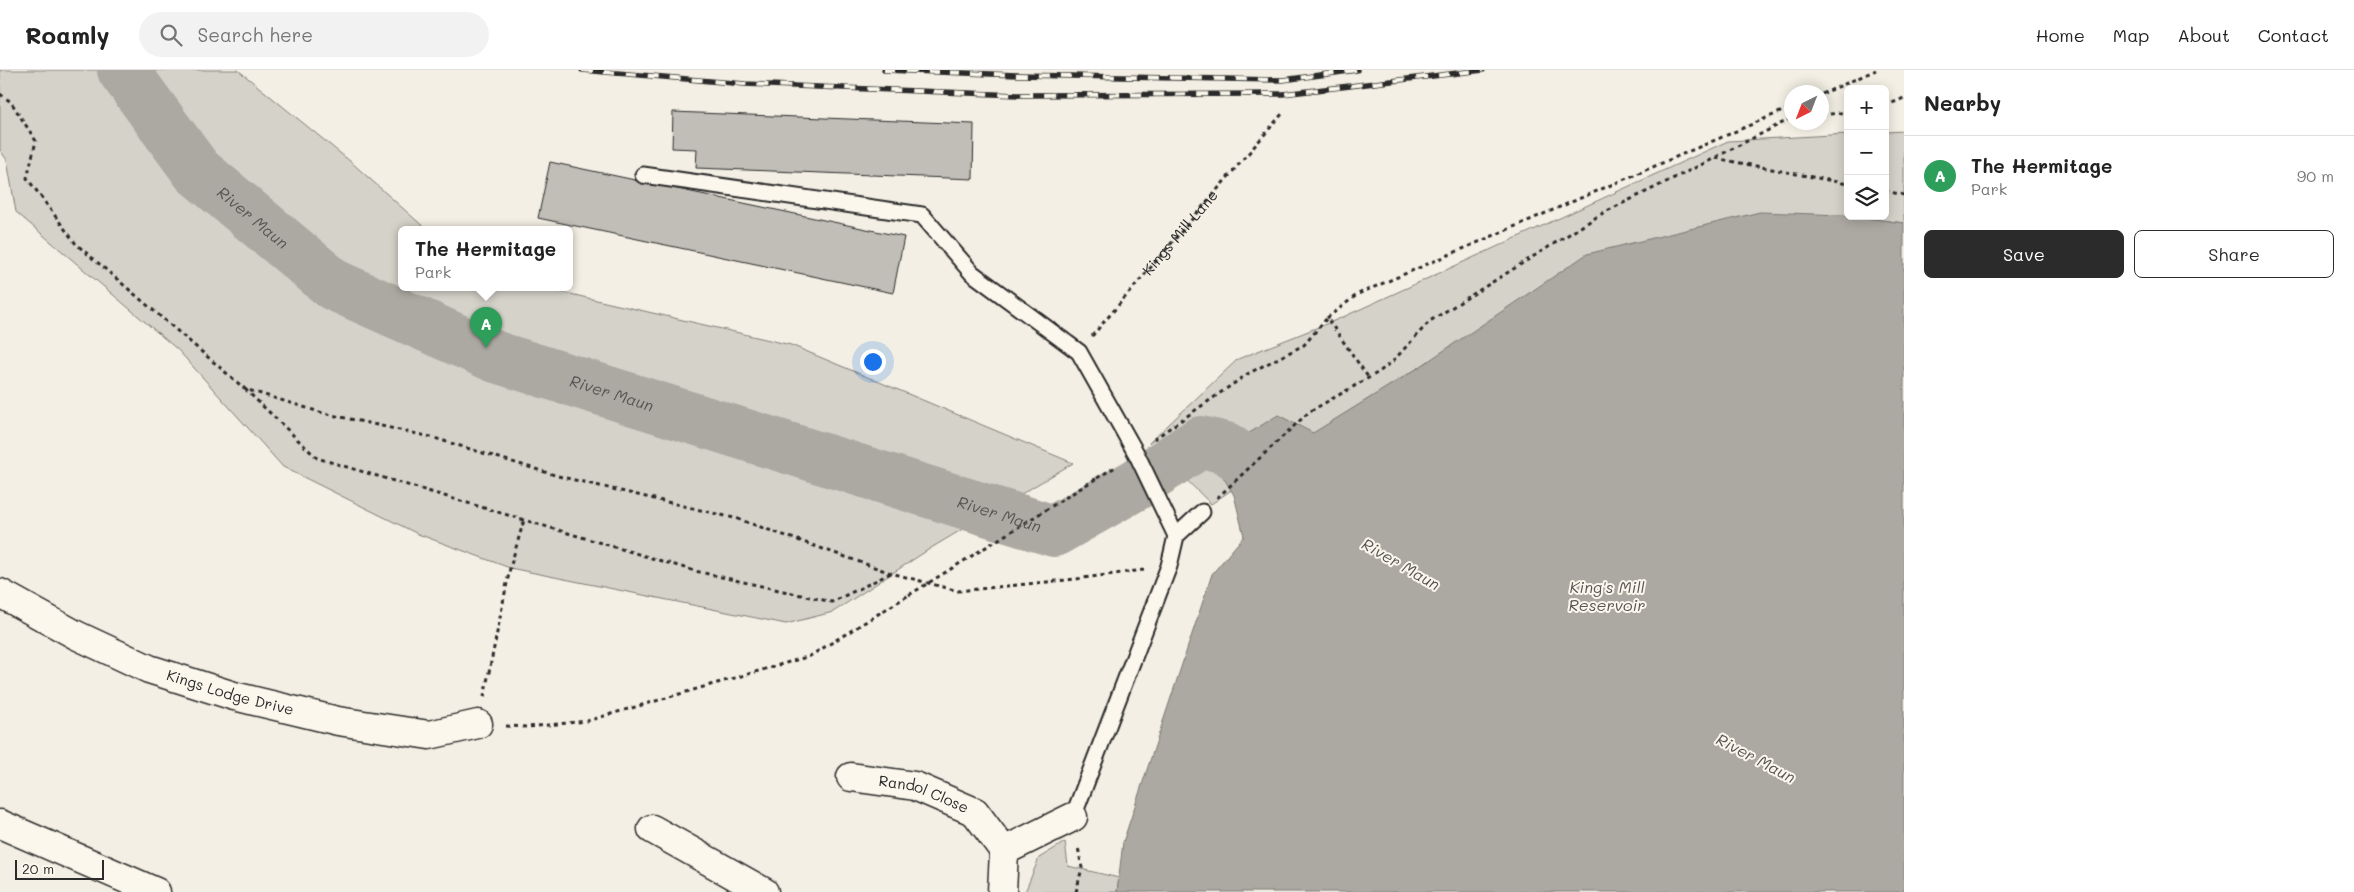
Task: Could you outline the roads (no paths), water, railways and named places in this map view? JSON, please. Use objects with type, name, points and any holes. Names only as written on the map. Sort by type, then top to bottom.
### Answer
[{"type":"street","name":"Kings Lodge Drive","points":[[0,594],[76,635],[149,669],[234,696],[338,721],[429,735],[478,724]]},
{"type":"street","name":"Randol Close","points":[[851,777],[915,786],[975,812],[1004,852]]},
{"type":"street","points":[[1002,892],[1004,852],[1073,817]]},
{"type":"street","points":[[0,824],[156,892]]},
{"type":"street","points":[[652,829],[764,892]]},
{"type":"lane","points":[[643,176],[922,215],[972,273],[1078,352],[1137,455],[1176,536]]},
{"type":"lane","points":[[1073,817],[1169,566],[1176,536],[1202,512]]},
{"type":"water","name":"King's Mill Reservoir","points":[[1760,212],[1843,215],[1844,220],[1881,220],[1904,223],[1904,892],[1117,892],[1123,842],[1212,574],[1244,536],[1234,495],[1211,457],[1278,415],[1313,433],[1418,368],[1587,254]]},
{"type":"waterway","name":"River Maun","points":[[123,70],[197,171],[334,285],[496,357],[1054,531],[1137,484],[1201,442],[1226,448],[1285,489]]},
{"type":"railway","points":[[582,70],[745,84],[1018,95],[1283,94],[1483,70]]},
{"type":"railway","points":[[884,70],[1018,75],[1283,80],[1357,70]]},
{"type":"place","name":"The Hermitage","points":[[486,348]]}]
